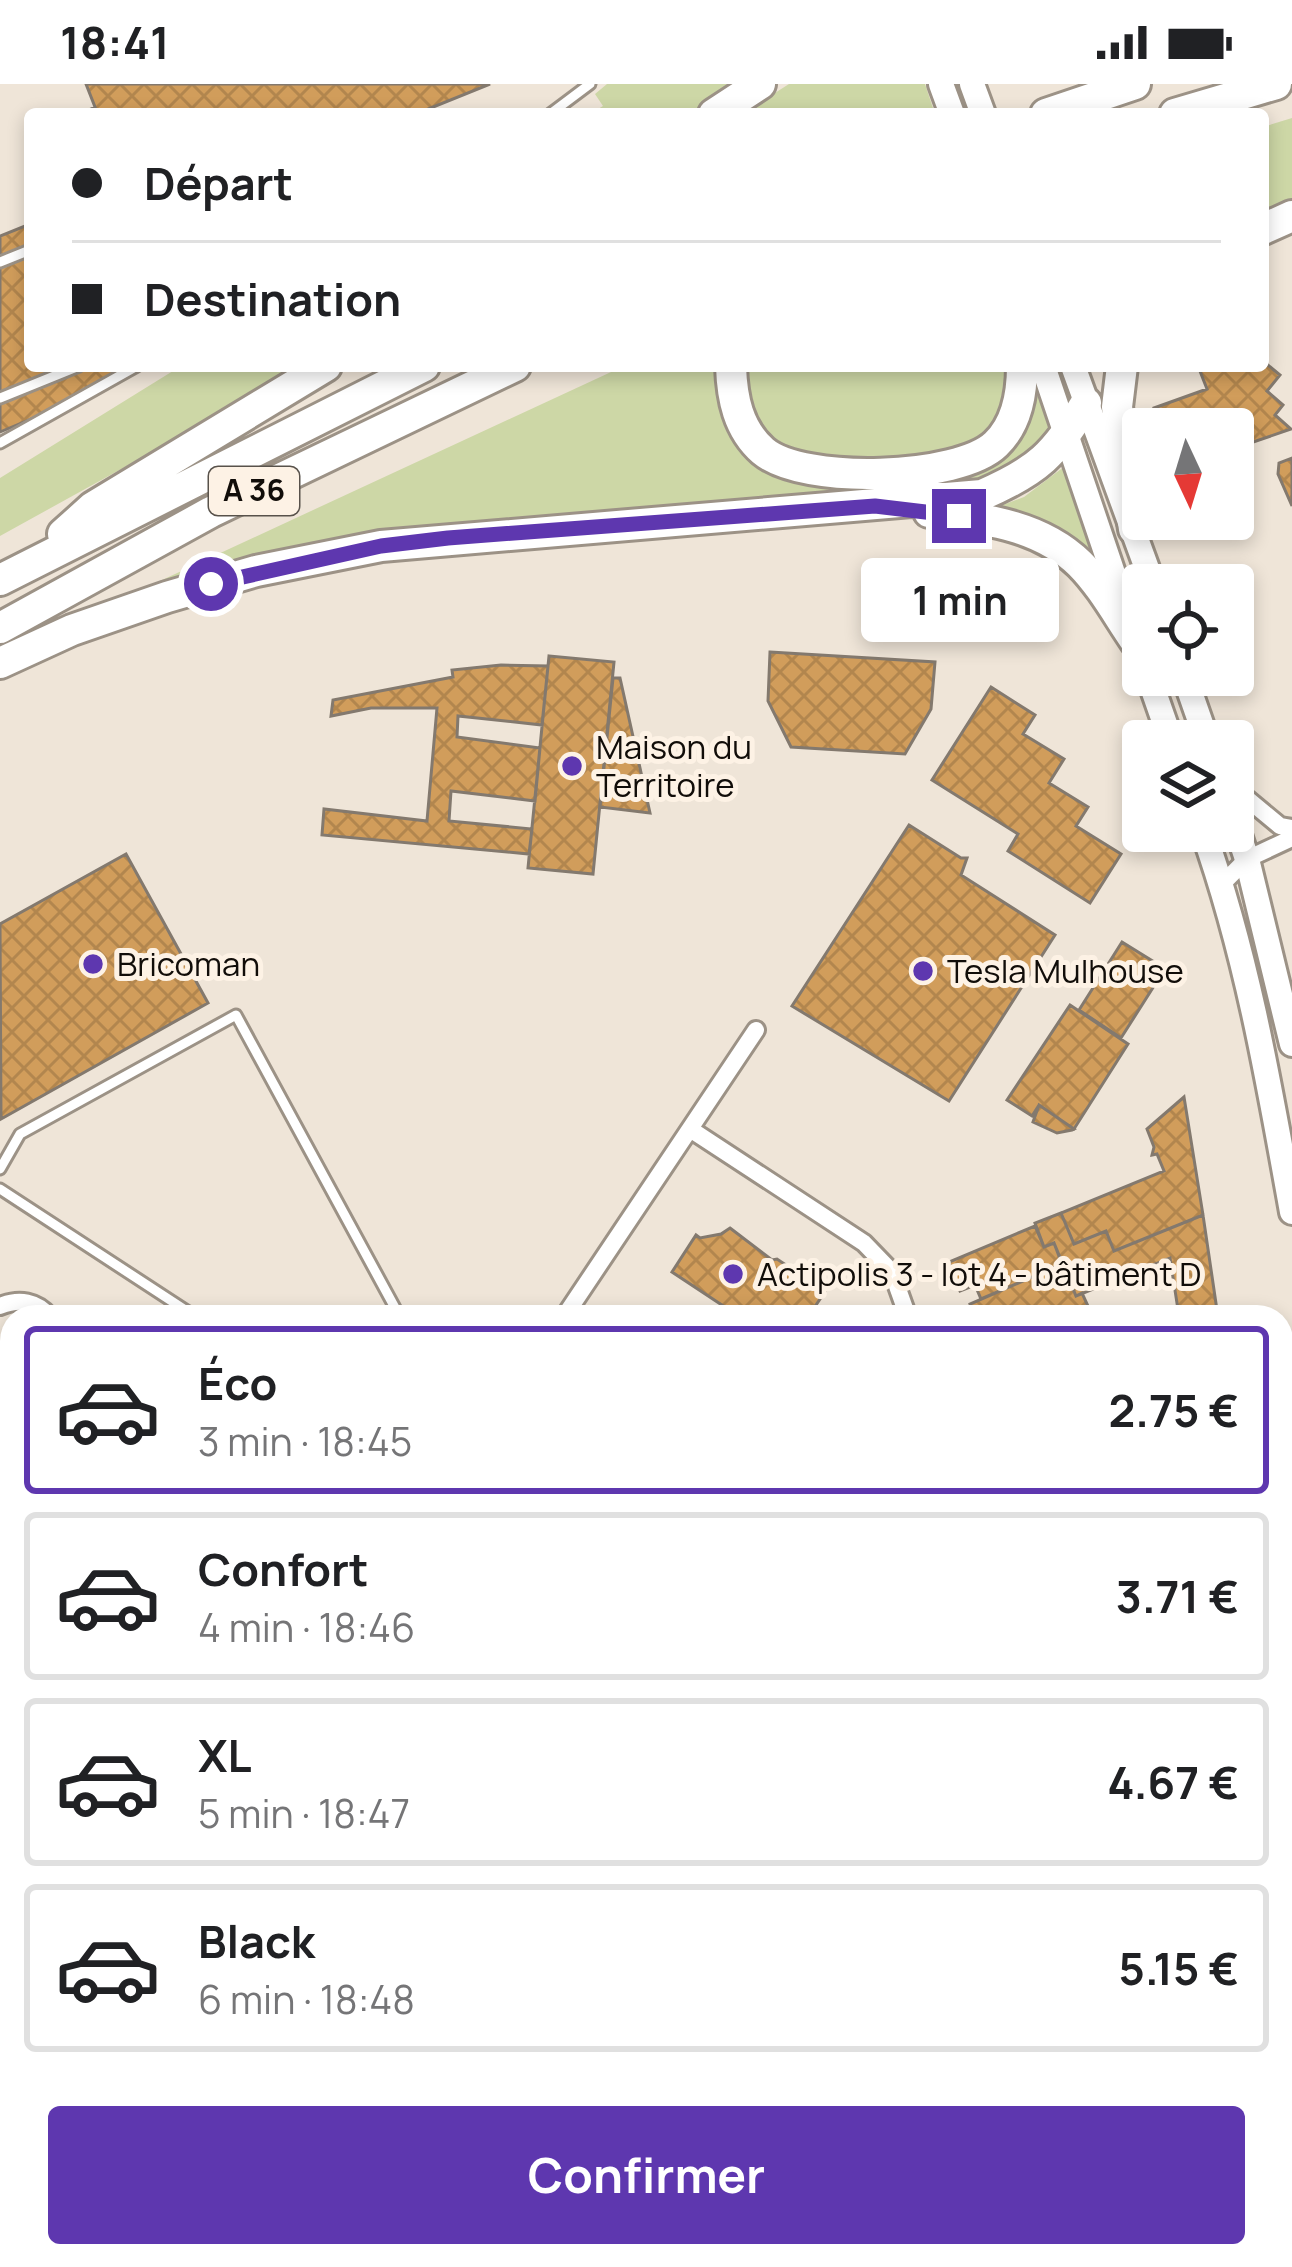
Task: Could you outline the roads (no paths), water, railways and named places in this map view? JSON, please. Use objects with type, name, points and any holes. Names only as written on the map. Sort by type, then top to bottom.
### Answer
[{"type":"highway","points":[[723,108],[760,84]]},
{"type":"highway","points":[[1064,108],[1135,84]]},
{"type":"highway","points":[[1195,108],[1276,84]]},
{"type":"highway","points":[[32,562],[93,507],[316,372]]},
{"type":"highway","name":"A 36","points":[[0,580],[412,372]]},
{"type":"highway","name":"A 36","points":[[0,628],[211,512],[503,372]]},
{"type":"highway","points":[[731,372],[732,398],[746,430],[765,453],[796,468],[825,473],[933,469],[971,460],[996,444],[1014,419],[1022,372]]},
{"type":"highway","points":[[1121,372],[1117,406],[1122,442]]},
{"type":"highway","points":[[0,663],[72,630],[166,597],[381,546],[982,495],[1026,476],[1053,453],[1086,403]]},
{"type":"highway","points":[[875,506],[1001,521],[1051,542],[1080,565],[1122,627]]},
{"type":"main road","points":[[1045,372],[1122,601]]},
{"type":"main road","points":[[1075,372],[1122,498]]},
{"type":"main road","points":[[1211,852],[1262,1042],[1292,1212]]},
{"type":"main road","points":[[1245,852],[1292,1044]]},
{"type":"street","points":[[1254,804],[1280,826],[1292,828]]},
{"type":"street","points":[[1222,884],[1247,859],[1292,838]]},
{"type":"street","points":[[572,1305],[756,1030]]},
{"type":"street","points":[[690,1129],[864,1243],[892,1273],[904,1305]]},
{"type":"street","points":[[4,1305],[22,1301],[36,1305]]},
{"type":"lane","points":[[558,108],[590,84]]},
{"type":"lane","points":[[0,398],[65,372]]},
{"type":"lane","points":[[0,443],[126,372]]},
{"type":"lane","points":[[0,1169],[20,1134],[236,1015],[393,1305]]},
{"type":"lane","points":[[0,1189],[178,1305]]},
{"type":"place","name":"Maison du Territoire","points":[[572,766]]},
{"type":"place","name":"Bricoman","points":[[93,964]]},
{"type":"place","name":"Tesla Mulhouse","points":[[923,971]]},
{"type":"place","name":"Actipolis 3 - lot 4 - bâtiment D","points":[[733,1274]]}]
